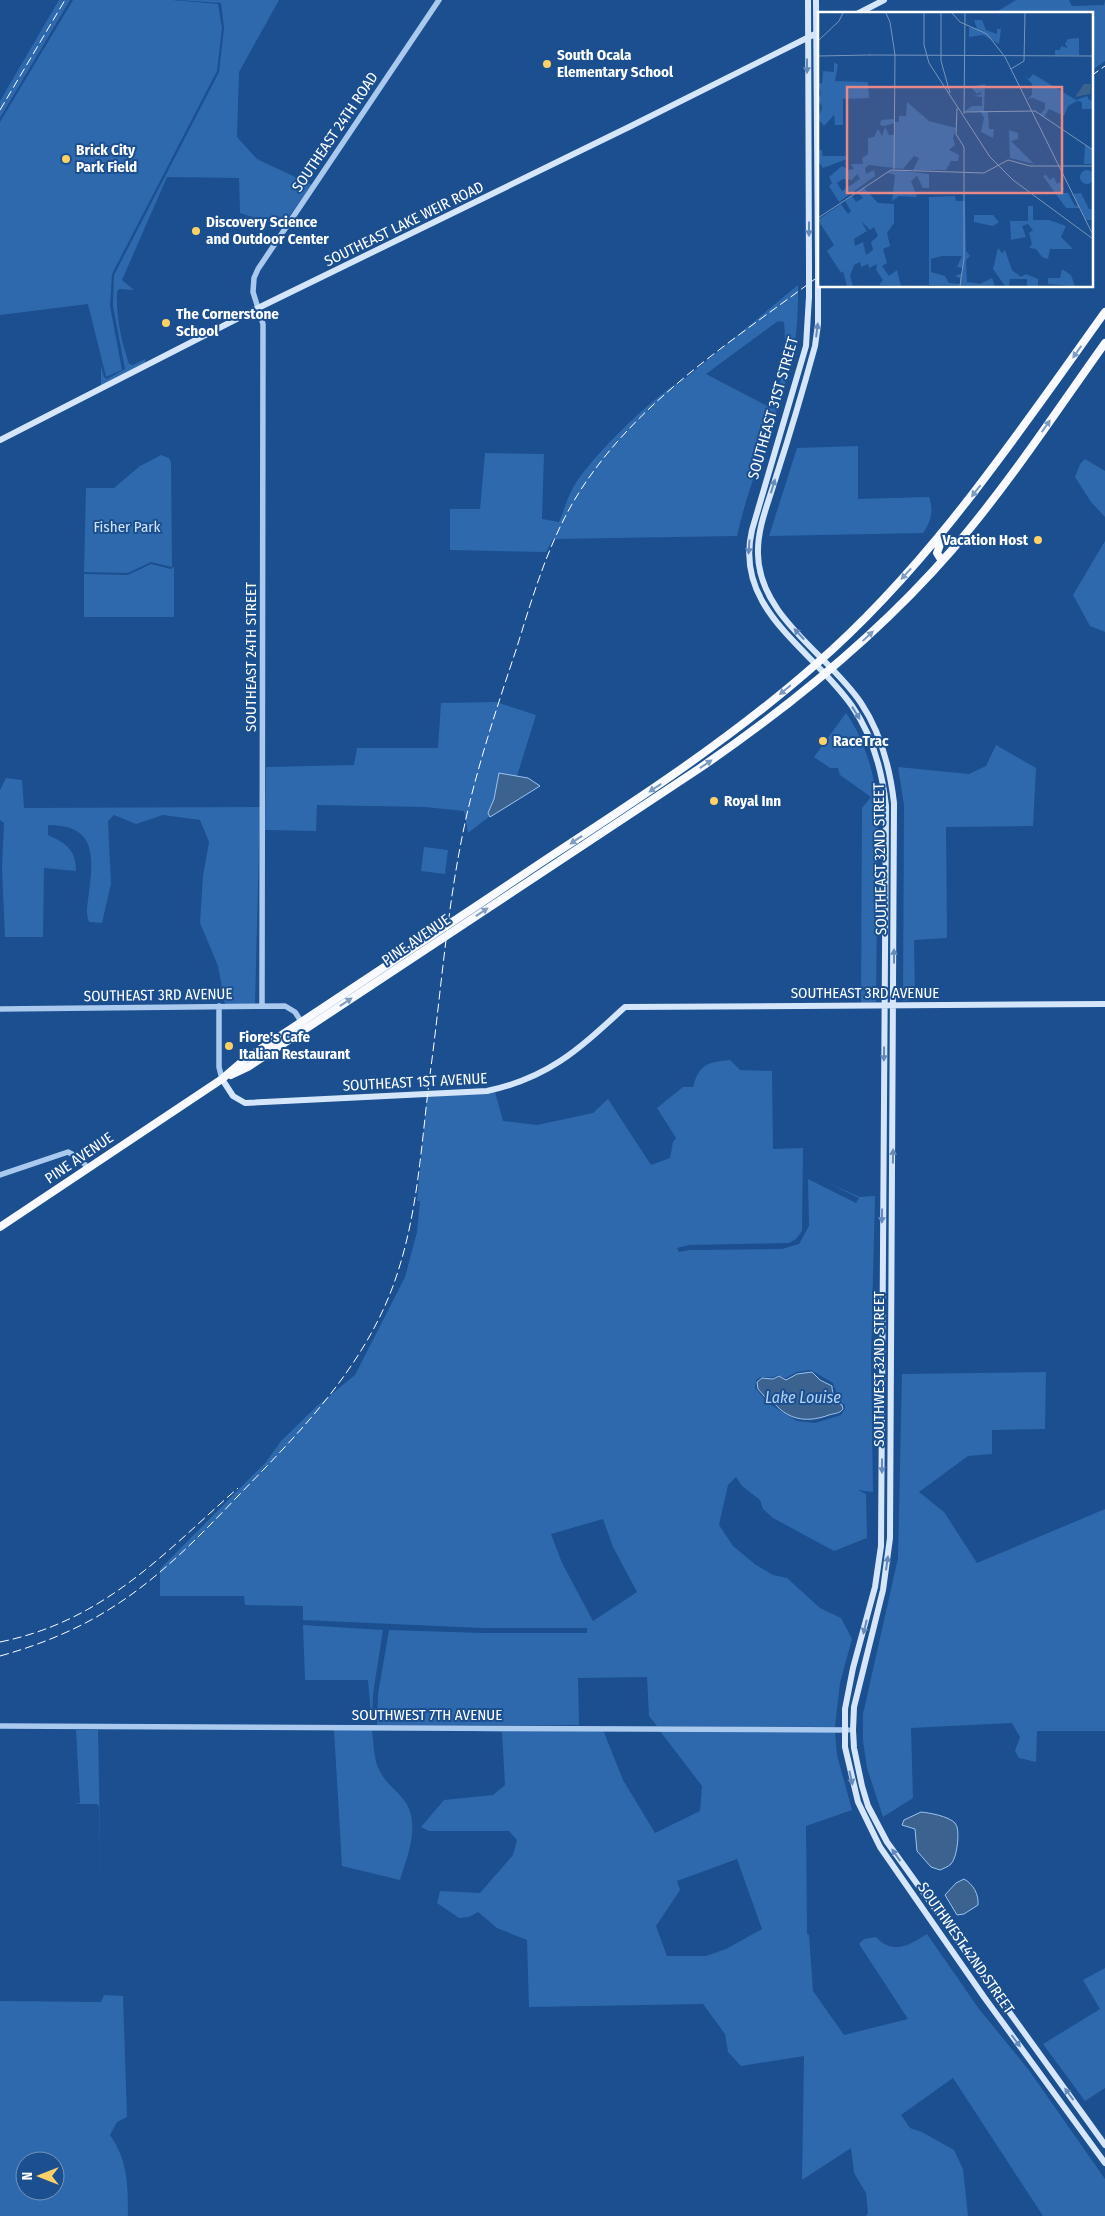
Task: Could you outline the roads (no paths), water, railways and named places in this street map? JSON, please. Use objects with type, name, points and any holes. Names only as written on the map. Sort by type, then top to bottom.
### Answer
[{"type":"highway","points":[[942,561],[937,553],[937,547],[958,514],[1105,312]]},
{"type":"highway","points":[[619,816],[754,731],[826,675],[900,606],[942,561],[1002,488],[1105,343]]},
{"type":"highway","points":[[619,816],[724,740],[819,662],[895,587],[958,514]]},
{"type":"highway","name":"PINE AVENUE","points":[[0,1227],[222,1079],[248,1067],[303,1026],[619,816]]},
{"type":"main road","name":"SOUTHEAST 31ST STREET","points":[[808,0],[809,297],[806,346],[748,544],[748,564],[753,583],[763,606],[819,662],[832,669]]},
{"type":"main road","name":"SOUTHEAST 31ST STREET","points":[[816,0],[818,324],[815,346],[764,515],[757,554],[764,588],[775,607],[819,662],[826,675]]},
{"type":"main road","points":[[861,12],[884,0]]},
{"type":"main road","name":"SOUTHEAST LAKE WEIR ROAD","points":[[0,440],[258,308],[817,32]]},
{"type":"main road","name":"SOUTHEAST 32ND STREET","points":[[832,669],[861,704],[878,737],[891,777],[894,803],[894,1005]]},
{"type":"main road","name":"SOUTHEAST 32ND STREET","points":[[826,675],[852,706],[867,729],[875,750],[883,783],[886,820],[885,1005]]},
{"type":"main road","name":"SOUTHEAST 3RD AVENUE","points":[[625,1007],[1105,1004]]},
{"type":"main road","name":"SOUTHWEST 32ND STREET","points":[[844,1730],[848,1690],[873,1595],[881,1546],[885,1005]]},
{"type":"main road","name":"SOUTHWEST 32ND STREET","points":[[853,1730],[854,1707],[883,1590],[890,1538],[894,1005]]},
{"type":"main road","name":"SOUTHEAST 1ST AVENUE","points":[[222,1079],[233,1096],[244,1103],[487,1091],[508,1086],[545,1071],[576,1051],[625,1007]]},
{"type":"main road","name":"SOUTHWEST 42ND STREET","points":[[844,1730],[853,1786],[866,1821],[880,1847],[984,1997],[1105,2163]]},
{"type":"main road","name":"SOUTHWEST 42ND STREET","points":[[853,1730],[854,1748],[868,1806],[887,1842],[1105,2144]]},
{"type":"street","name":"SOUTHEAST 24TH ROAD","points":[[258,308],[253,292],[254,278],[258,268],[439,0]]},
{"type":"street","name":"SOUTHEAST 24TH STREET","points":[[258,308],[263,324],[262,1006]]},
{"type":"street","points":[[219,1006],[219,1067],[222,1079]]},
{"type":"street","name":"SOUTHEAST 3RD AVENUE","points":[[0,1009],[285,1006],[295,1012],[303,1026]]},
{"type":"street","points":[[0,1175],[68,1152],[80,1158],[88,1168]]},
{"type":"street","name":"SOUTHWEST 7TH AVENUE","points":[[0,1726],[853,1730]]},
{"type":"water","points":[[499,773],[528,778],[540,786],[490,817],[488,813],[494,799]]},
{"type":"water","name":"Lake Louise","points":[[812,1372],[820,1380],[832,1386],[834,1397],[842,1405],[843,1409],[840,1412],[815,1419],[800,1419],[787,1414],[774,1403],[770,1403],[758,1389],[757,1382],[762,1378],[773,1379],[779,1376],[786,1380],[797,1374]]},
{"type":"water","points":[[921,1812],[948,1818],[957,1826],[958,1844],[955,1856],[949,1866],[940,1870],[931,1867],[917,1851],[915,1829],[902,1825],[904,1820]]},
{"type":"water","points":[[964,1879],[975,1890],[978,1897],[978,1905],[964,1914],[957,1915],[945,1895],[956,1883]]},
{"type":"railway","points":[[0,110],[65,0]]},
{"type":"railway","points":[[1092,75],[1105,66]]},
{"type":"railway","points":[[0,1656],[38,1644],[72,1630],[131,1595],[158,1574],[210,1525],[305,1425],[346,1373],[364,1346],[380,1317],[393,1286],[402,1259],[414,1205],[450,908],[467,814],[490,731],[534,592],[556,535],[575,499],[598,465],[625,433],[654,404],[718,351],[818,277]]},
{"type":"railway","points":[[0,1642],[37,1632],[71,1618],[101,1601],[130,1582],[157,1560],[238,1488]]},
{"type":"place","name":"South Ocala Elementary School","points":[[547,64]]},
{"type":"place","name":"Brick City Park Field","points":[[66,159]]},
{"type":"place","name":"Discovery Science and Outdoor Center","points":[[196,231]]},
{"type":"place","name":"The Cornerstone School","points":[[166,323]]},
{"type":"place","name":"Vacation Host","points":[[1038,540]]},
{"type":"place","name":"RaceTrac","points":[[823,741]]},
{"type":"place","name":"Royal Inn","points":[[714,801]]},
{"type":"place","name":"Fiore's Cafe Italian Restaurant","points":[[229,1046]]},
{"type":"park label","name":"Fisher Park","points":[[127,527]]}]
